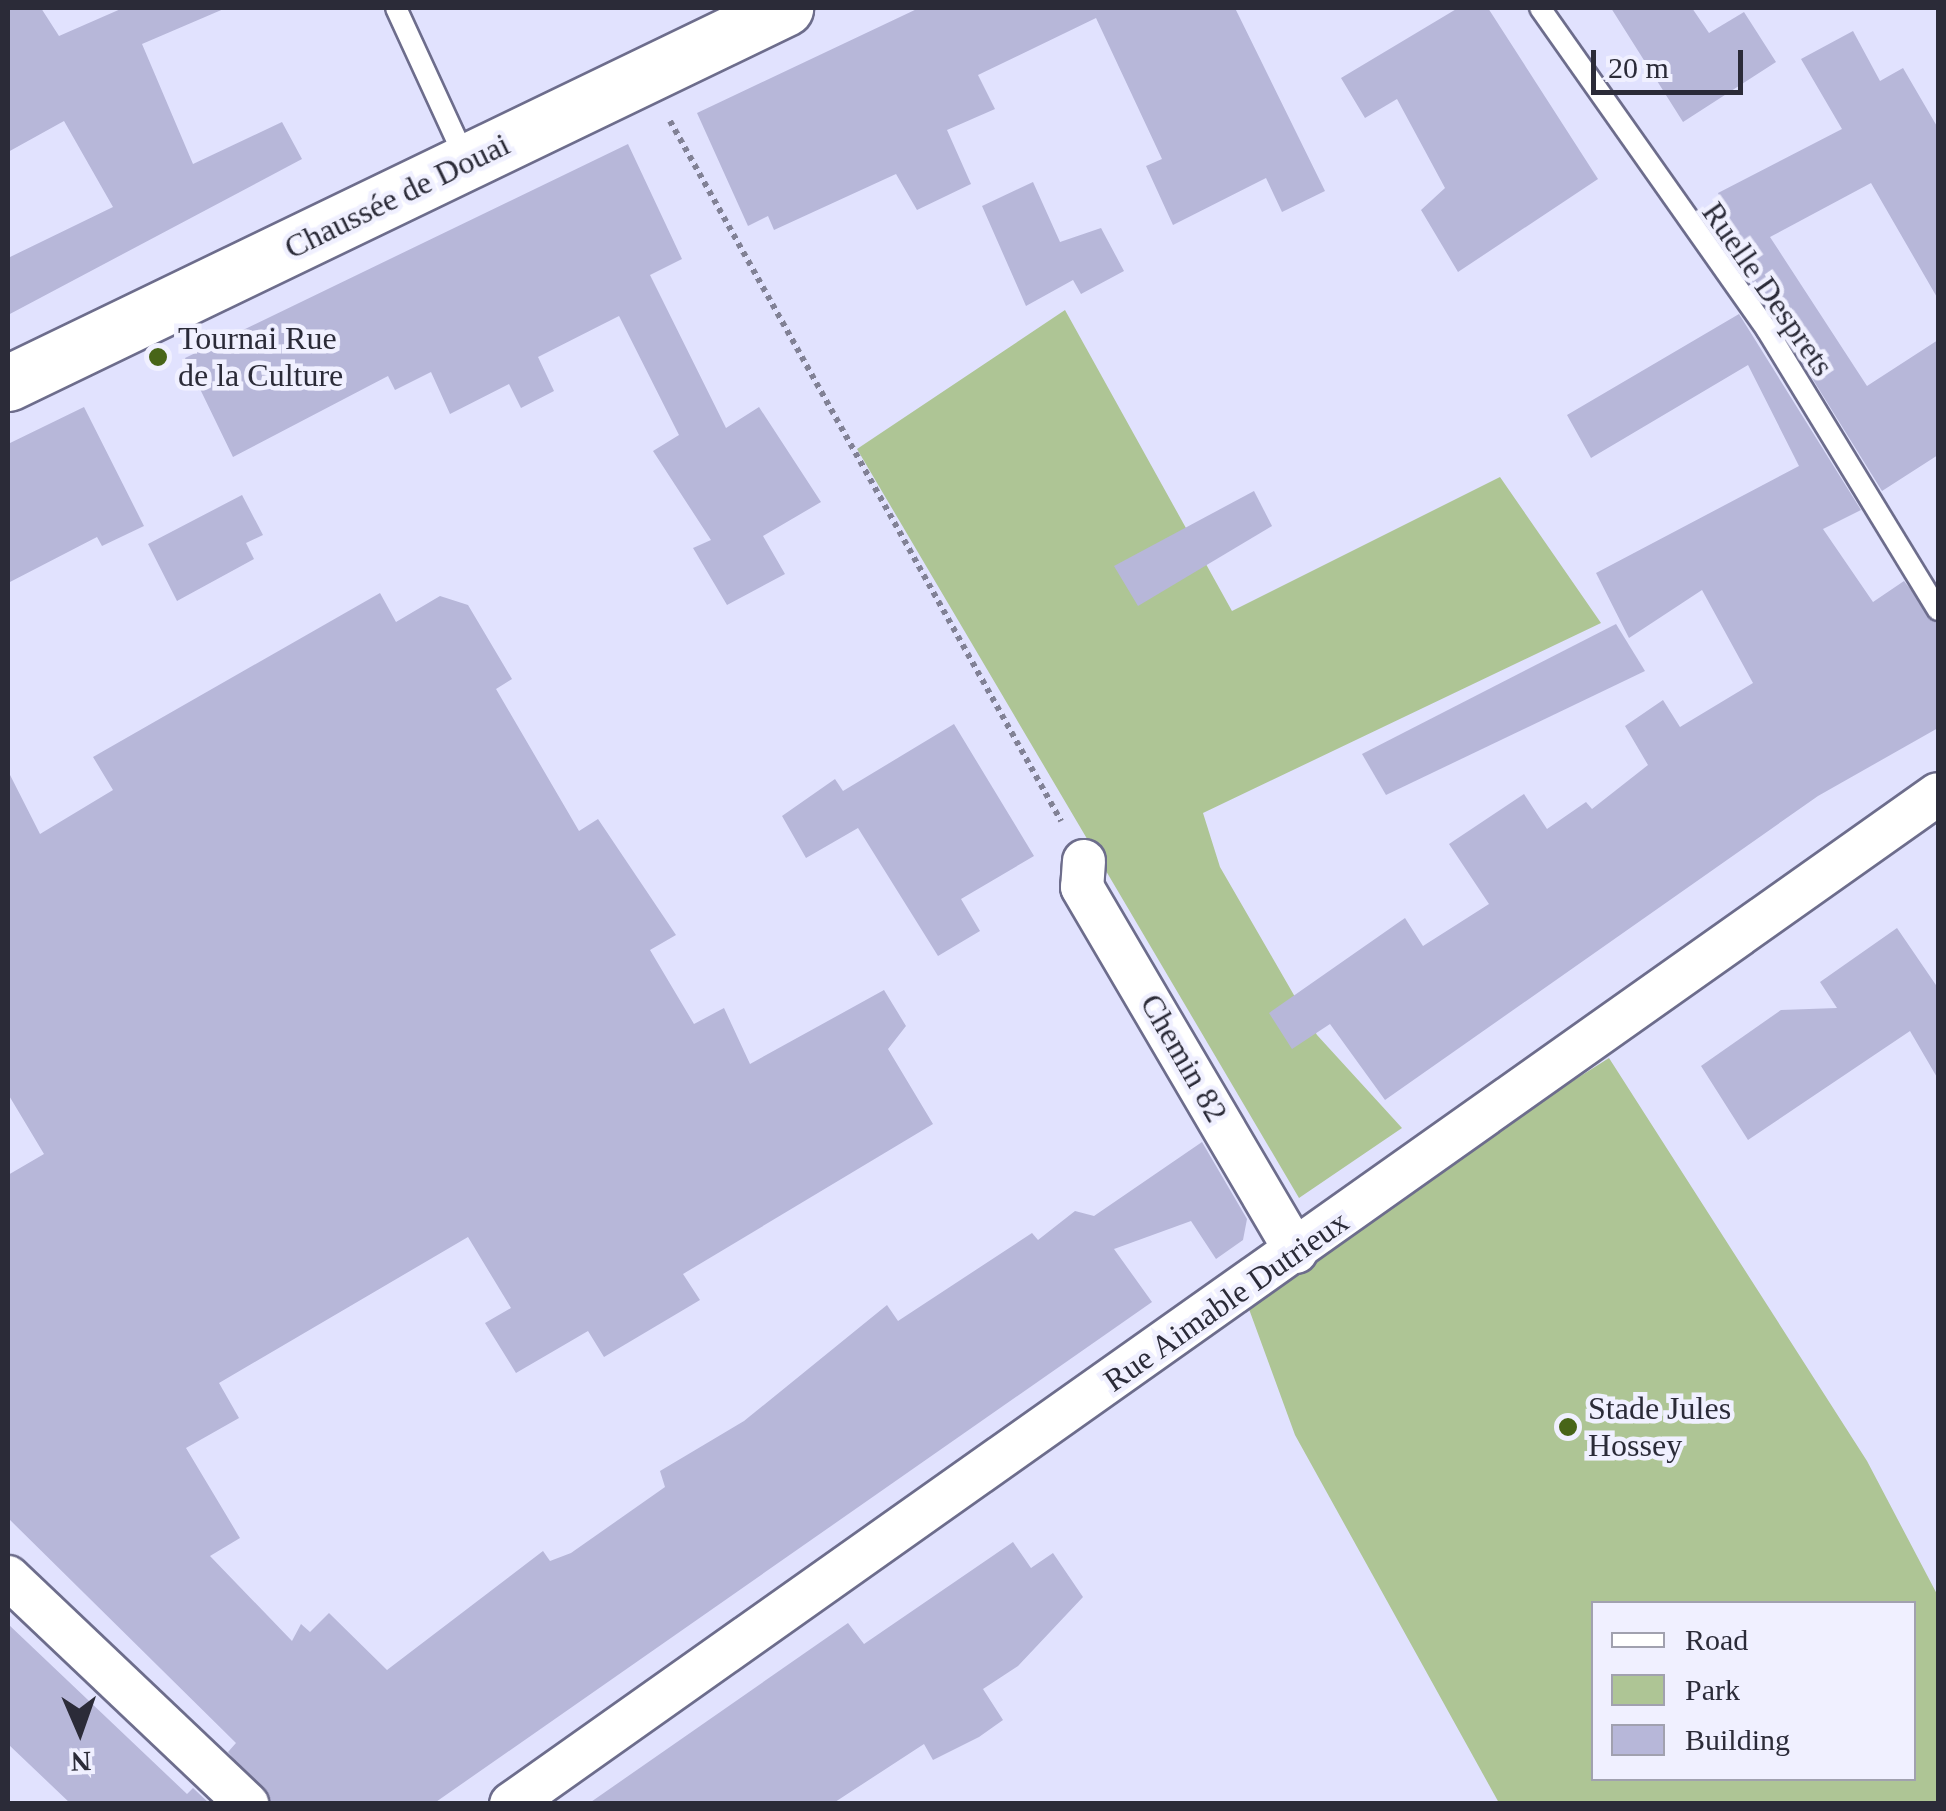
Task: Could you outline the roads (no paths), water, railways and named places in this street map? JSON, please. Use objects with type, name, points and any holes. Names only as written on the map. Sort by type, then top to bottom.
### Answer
[{"type":"main road","name":"Chaussée de Douai","points":[[8,384],[785,8]]},
{"type":"street","name":"Rue Aimable Dutrieux","points":[[510,1804],[1296,1252],[1938,794]]},
{"type":"street","name":"Chemin 82","points":[[1084,862],[1082,887],[1296,1252]]},
{"type":"street","points":[[8,1577],[246,1804]]},
{"type":"lane","points":[[396,8],[466,162]]},
{"type":"lane","name":"Ruelle Desprets","points":[[1540,8],[1767,330],[1938,610]]},
{"type":"place","name":"Tournai Rue de la Culture","points":[[158,357]]},
{"type":"place","name":"Stade Jules Hossey","points":[[1568,1427]]}]
